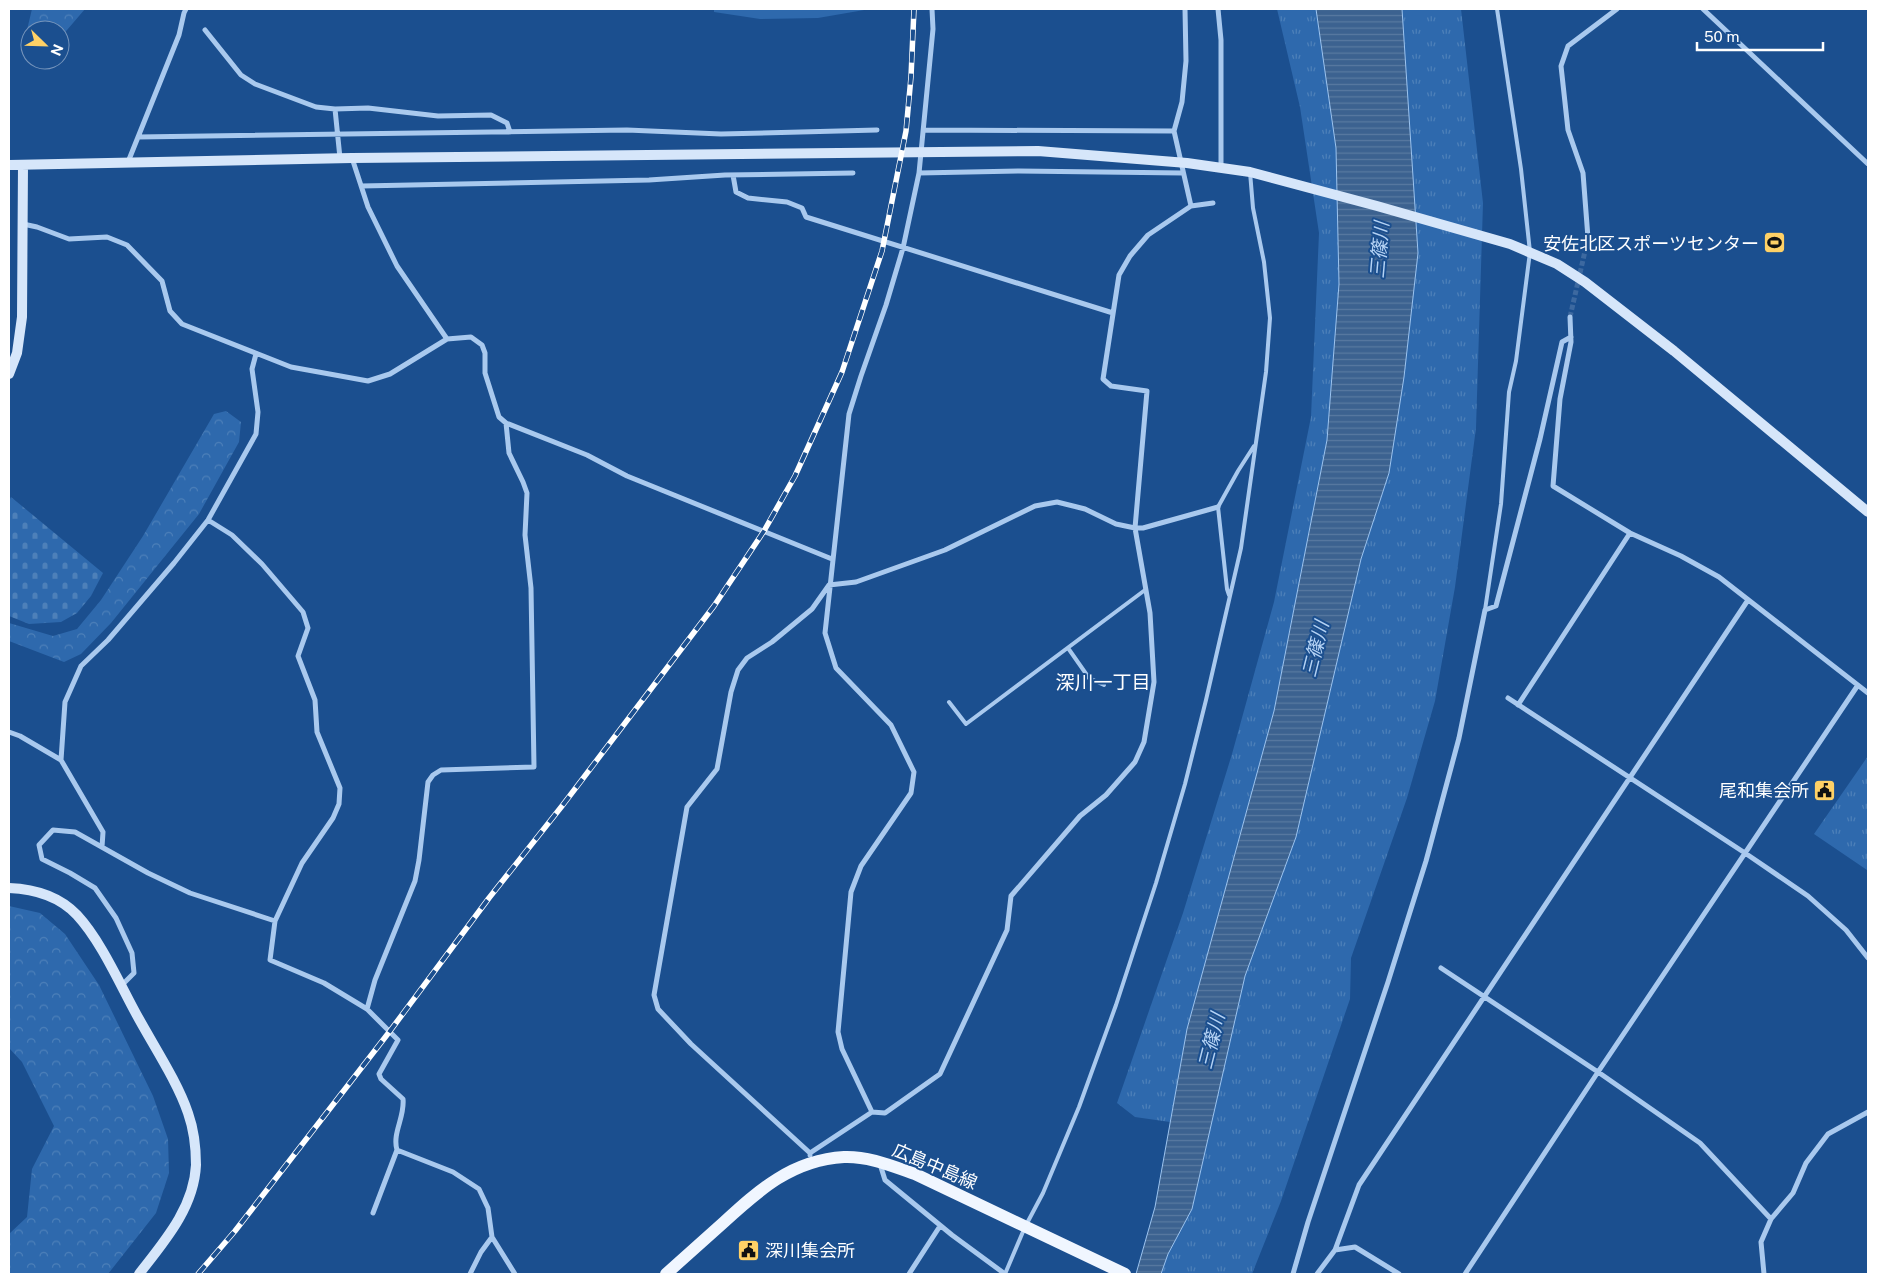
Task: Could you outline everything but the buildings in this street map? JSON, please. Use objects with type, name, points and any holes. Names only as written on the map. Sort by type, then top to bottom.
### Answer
[{"type":"main road","name":"広島中島線","points":[[666,1274],[759,1190],[811,1157],[845,1157],[879,1161],[914,1174],[1125,1274]]},
{"type":"street","points":[[128,163],[179,35],[186,9]]},
{"type":"street","points":[[872,1112],[842,1049],[838,1032],[851,892],[860,866],[912,793],[914,772],[891,725],[836,668],[825,633],[832,558],[850,414],[903,248],[919,173],[933,29],[932,9]]},
{"type":"street","points":[[1185,9],[1186,61],[1182,102],[1174,131],[1191,206]]},
{"type":"street","points":[[1218,9],[1221,40],[1221,168]]},
{"type":"street","points":[[1588,238],[1583,173],[1568,130],[1561,66],[1568,46],[1617,9]]},
{"type":"street","points":[[1702,9],[1868,164]]},
{"type":"street","points":[[205,30],[241,75],[255,84],[316,107],[335,109],[368,108],[438,116],[491,115],[508,123],[510,132]]},
{"type":"street","points":[[335,109],[336,134],[340,158]]},
{"type":"street","points":[[138,137],[628,130],[721,134],[877,130]]},
{"type":"street","points":[[924,130],[1174,131]]},
{"type":"street","points":[[9,165],[340,158],[1038,151],[1188,163],[1250,172],[1510,244],[1564,268],[1615,304],[1868,512]]},
{"type":"street","points":[[352,158],[368,207],[397,266],[448,339]]},
{"type":"street","points":[[9,374],[17,353],[22,317],[23,165]]},
{"type":"street","points":[[919,173],[1019,171],[1183,173]]},
{"type":"street","points":[[361,186],[649,180],[733,175],[853,173]]},
{"type":"street","points":[[733,175],[736,192],[748,198],[787,202],[802,208],[806,217],[1113,313]]},
{"type":"street","points":[[1213,203],[1191,206],[1148,235],[1130,256],[1119,275],[1104,379],[1111,386],[1148,391],[1134,528],[1150,613],[1154,682],[1144,742],[1135,762],[1106,795],[1080,816],[1011,896],[1007,930],[940,1074],[885,1113],[872,1112],[811,1157],[691,1044],[658,1009],[654,995],[687,808],[717,769],[731,692],[738,670],[747,658],[772,642],[812,610],[829,585],[856,582],[945,550],[1035,506],[1057,502],[1085,509],[1116,524],[1134,528],[1143,528],[1218,507]]},
{"type":"street","points":[[23,224],[38,227],[69,239],[107,237],[127,245],[162,281],[170,311],[182,324],[290,367],[368,381],[390,374],[448,339],[471,337],[482,345],[485,353],[485,373],[499,416],[506,423],[587,455],[627,476],[832,558]]},
{"type":"street","points":[[1570,317],[1571,337],[1560,399],[1553,486],[1630,533],[1681,556],[1711,573],[1868,693]]},
{"type":"street","points":[[1293,1274],[1308,1222],[1426,861],[1459,738],[1485,610],[1496,606],[1540,439],[1562,342],[1571,337]]},
{"type":"street","points":[[61,760],[65,702],[81,666],[108,640],[208,520],[256,434],[258,412],[252,369],[256,354]]},
{"type":"street","points":[[367,1010],[375,980],[415,881],[428,782],[433,775],[442,770],[534,767],[530,588],[524,535],[527,494],[509,453],[506,423]]},
{"type":"street","points":[[208,520],[232,535],[262,564],[303,612],[308,628],[298,656],[315,700],[317,732],[340,788],[339,804],[333,818],[302,863],[275,921],[270,960],[324,983],[367,1010],[398,1040],[379,1074],[381,1079],[403,1099],[404,1108],[395,1142],[398,1150],[373,1213]]},
{"type":"street","points":[[1518,705],[1630,533]]},
{"type":"street","points":[[1317,1274],[1335,1250],[1359,1185],[1748,600]]},
{"type":"street","points":[[1465,1274],[1858,685]]},
{"type":"street","points":[[1508,698],[1808,896],[1846,930],[1868,958]]},
{"type":"street","points":[[9,732],[20,736],[61,760],[103,832],[102,847]]},
{"type":"street","points":[[121,987],[134,973],[132,953],[116,918],[95,888],[42,859],[39,845],[53,830],[75,832],[148,873],[190,893],[275,921]]},
{"type":"street","points":[[9,888],[42,892],[61,902],[77,915],[98,944],[176,1086],[188,1112],[194,1136],[196,1166],[191,1194],[178,1222],[139,1274]]},
{"type":"street","points":[[1441,968],[1598,1072],[1700,1143],[1771,1218]]},
{"type":"street","points":[[1764,1274],[1761,1242],[1771,1218],[1793,1193],[1806,1163],[1828,1134],[1868,1112]]},
{"type":"street","points":[[398,1150],[453,1172],[478,1189],[488,1208],[492,1237],[515,1274]]},
{"type":"street","points":[[879,1161],[885,1180],[940,1226],[1005,1274]]},
{"type":"street","points":[[908,1274],[940,1226]]},
{"type":"street","points":[[470,1274],[481,1252],[492,1237]]},
{"type":"street","points":[[1335,1250],[1355,1247],[1400,1274]]},
{"type":"lane","points":[[1485,610],[1501,504],[1509,392],[1516,361],[1530,252],[1521,169],[1497,9]]},
{"type":"lane","points":[[1005,1274],[1031,1229],[1043,1193],[1079,1107],[1116,1005],[1156,883],[1185,784],[1241,548],[1266,372],[1270,318],[1264,262],[1253,208],[1250,172]]},
{"type":"lane","points":[[1230,597],[1227,589],[1218,507],[1256,444]]},
{"type":"lane","points":[[949,702],[966,724],[1145,590]]},
{"type":"lane","points":[[1068,648],[1089,678],[1104,685]]},
{"type":"green space","points":[[32,9],[85,9],[70,26],[70,20],[29,20]]},
{"type":"green space","points":[[714,9],[870,9],[818,18],[760,19],[714,12]]},
{"type":"green space","points":[[1277,9],[1316,9],[1336,148],[1339,284],[1327,440],[1274,711],[1187,1029],[1170,1122],[1135,1117],[1117,1103],[1183,913],[1232,754],[1274,602],[1311,417],[1319,233],[1300,107]]},
{"type":"green space","points":[[1402,9],[1461,9],[1483,203],[1476,428],[1455,587],[1435,701],[1407,798],[1351,958],[1350,999],[1281,1201],[1252,1274],[1161,1274],[1168,1254],[1192,1209],[1245,976],[1296,837],[1361,559],[1389,473],[1404,377],[1418,253]]},
{"type":"green space","points":[[226,411],[241,422],[239,442],[199,514],[111,623],[81,654],[64,662],[9,641],[9,623],[53,636],[77,629],[101,600],[143,536],[214,414]]},
{"type":"green space","points":[[11,497],[103,573],[91,596],[77,613],[61,622],[29,624],[9,616],[9,501]]},
{"type":"green space","points":[[1868,756],[1868,869],[1867,870],[1814,834]]},
{"type":"green space","points":[[9,906],[40,913],[65,934],[99,985],[153,1096],[168,1139],[169,1173],[156,1213],[108,1274],[9,1274],[9,1234],[27,1217],[32,1169],[54,1126],[22,1062],[9,1048]]},
{"type":"water","name":"三篠川","points":[[1316,9],[1402,9],[1418,253],[1404,377],[1389,473],[1361,559],[1296,837],[1245,976],[1192,1209],[1168,1254],[1161,1274],[1136,1274],[1155,1207],[1187,1029],[1274,711],[1327,440],[1339,284],[1336,148]]},
{"type":"tunnel","points":[[1570,317],[1588,238]]},
{"type":"railway","points":[[198,1274],[235,1231],[390,1031],[489,898],[562,806],[714,606],[764,531],[795,476],[842,372],[882,251],[906,131],[914,9]]},
{"type":"place","name":"安佐北区スポーツセンター","points":[[1775,243]]},
{"type":"place","name":"尾和集会所","points":[[1825,790]]},
{"type":"place","name":"深川集会所","points":[[749,1250]]},
{"type":"district","name":"深川一丁目","points":[[1103,682]]}]
